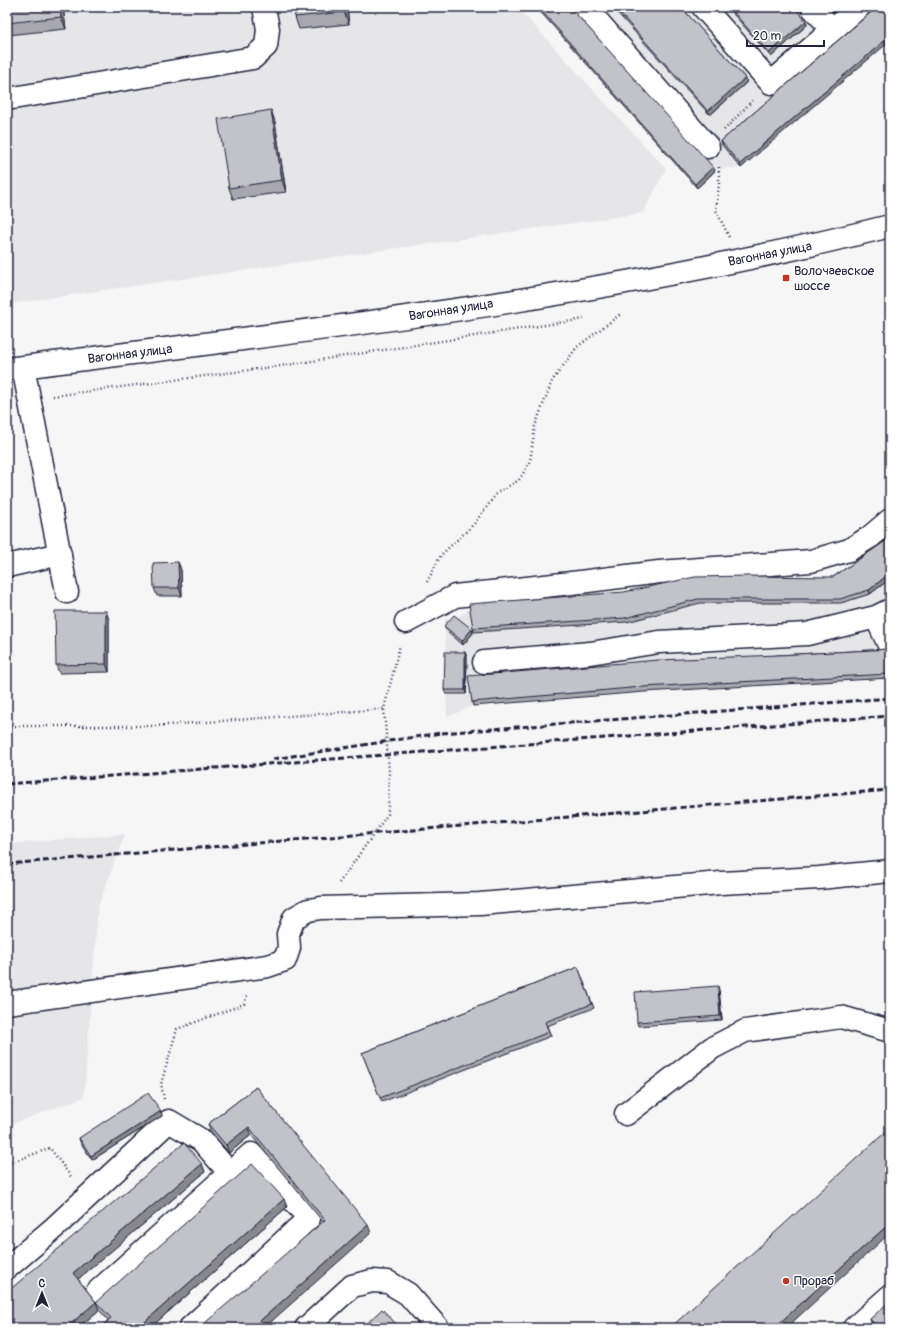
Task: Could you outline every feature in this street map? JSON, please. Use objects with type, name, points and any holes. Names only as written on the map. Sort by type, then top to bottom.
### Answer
[{"type":"street","points":[[7,99],[253,58],[266,46],[268,30],[264,7]]},
{"type":"street","points":[[585,7],[708,147]]},
{"type":"street","points":[[703,7],[771,83],[860,7]]},
{"type":"street","points":[[812,7],[833,30]]},
{"type":"street","name":"Вагонная улица","points":[[15,368],[358,324],[622,283],[812,245],[890,226]]},
{"type":"street","points":[[15,368],[29,399],[67,592]]},
{"type":"street","points":[[406,622],[455,596],[659,572],[811,561],[849,550],[870,537],[890,520]]},
{"type":"street","points":[[7,566],[60,554]]},
{"type":"street","points":[[484,662],[590,653],[659,642],[807,634],[883,614],[890,648]]},
{"type":"street","points":[[7,1004],[268,966],[285,960],[289,948],[288,934],[294,918],[308,910],[321,908],[480,904],[721,884],[820,878],[890,870]]},
{"type":"street","points":[[626,1114],[712,1048],[745,1031],[841,1017],[890,1031]]},
{"type":"street","points":[[7,1268],[55,1227],[169,1121],[201,1140],[230,1172]]},
{"type":"street","points":[[97,1292],[251,1154],[309,1218],[190,1328]]},
{"type":"street","points":[[306,1328],[352,1286],[372,1281],[388,1282],[408,1294],[438,1328]]},
{"type":"street","points":[[854,1328],[890,1296]]},
{"type":"path","points":[[729,238],[716,210],[720,185],[720,169],[708,147],[771,83]]},
{"type":"path","points":[[424,588],[441,555],[474,524],[497,493],[519,480],[530,462],[535,426],[552,381],[577,347],[622,313]]},
{"type":"path","points":[[29,399],[280,366],[584,319]]},
{"type":"path","points":[[321,908],[388,814],[389,771],[384,709],[406,622]]},
{"type":"path","points":[[7,726],[154,726],[384,709]]},
{"type":"path","points":[[169,1121],[161,1084],[177,1029],[244,1004],[259,968]]},
{"type":"path","points":[[7,1164],[50,1148],[86,1197]]},
{"type":"shaded area","points":[[7,7],[517,7],[666,169],[643,213],[7,304]]},
{"type":"shaded area","points":[[536,7],[890,7],[890,41],[741,168],[720,169],[715,171],[697,188]]},
{"type":"shaded area","points":[[890,543],[890,679],[644,692],[473,706],[447,717],[445,619],[455,619],[471,608],[835,581]]},
{"type":"shaded area","points":[[125,834],[98,907],[84,1097],[7,1126],[7,844]]},
{"type":"building","points":[[7,7],[60,7],[61,17],[7,23]]},
{"type":"building","points":[[294,7],[344,7],[344,12],[295,17]]},
{"type":"building","points":[[538,7],[570,7],[713,167],[695,184]]},
{"type":"building","points":[[614,7],[681,7],[745,78],[708,111]]},
{"type":"building","points":[[729,7],[794,7],[806,21],[769,53]]},
{"type":"building","points":[[877,7],[890,7],[890,36],[740,164],[721,141]]},
{"type":"building","points":[[271,110],[282,180],[229,188],[218,119]]},
{"type":"building","points":[[890,538],[890,573],[869,590],[840,599],[698,599],[625,618],[473,628],[469,604],[624,592],[695,577],[833,577]]},
{"type":"building","points":[[178,562],[179,588],[154,588],[153,563]]},
{"type":"building","points":[[55,611],[106,611],[106,664],[56,665]]},
{"type":"building","points":[[454,615],[472,629],[462,641],[444,626]]},
{"type":"building","points":[[890,649],[890,674],[642,687],[472,702],[468,676],[658,660]]},
{"type":"building","points":[[445,652],[465,652],[465,690],[444,690]]},
{"type":"building","points":[[578,967],[592,1004],[545,1022],[549,1032],[380,1098],[362,1053]]},
{"type":"building","points":[[718,986],[720,1016],[637,1022],[635,992]]},
{"type":"building","points":[[256,1087],[368,1225],[252,1328],[199,1328],[325,1220],[249,1127],[226,1145],[208,1124]]},
{"type":"building","points":[[148,1093],[161,1111],[91,1156],[79,1138]]},
{"type":"building","name":"Прораб","points":[[890,1128],[890,1223],[774,1328],[670,1328]]},
{"type":"building","points":[[184,1143],[202,1164],[73,1273],[96,1302],[66,1328],[7,1328],[7,1292]]},
{"type":"building","points":[[252,1164],[284,1199],[138,1328],[100,1328],[111,1318],[96,1302]]},
{"type":"building","points":[[890,1301],[890,1328],[878,1328],[870,1319]]},
{"type":"building","points":[[382,1309],[400,1328],[362,1328]]},
{"type":"railway","points":[[273,759],[441,733],[890,698]]},
{"type":"railway","points":[[7,784],[890,716]]},
{"type":"railway","points":[[7,864],[890,790]]},
{"type":"place","name":"Волочаевское шоссе","points":[[786,278]]},
{"type":"place","name":"Прораб","points":[[786,1281]]}]
